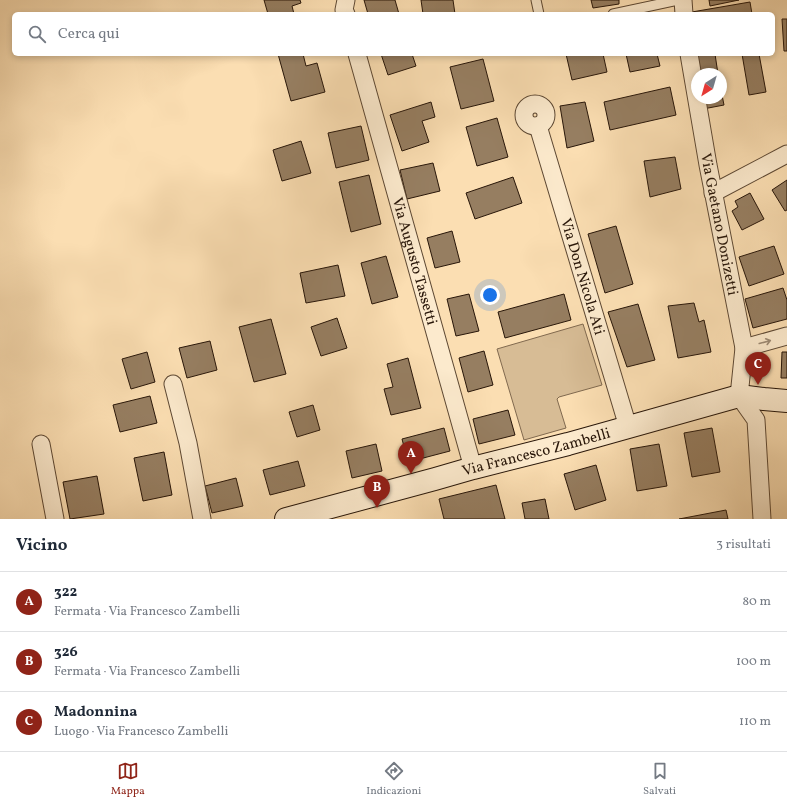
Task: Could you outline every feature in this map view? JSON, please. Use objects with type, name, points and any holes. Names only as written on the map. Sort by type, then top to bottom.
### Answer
[{"type":"main road","name":"Via Francesco Zambelli","points":[[294,518],[740,396],[787,401]]},
{"type":"street","points":[[345,12],[346,0]]},
{"type":"street","points":[[683,0],[684,12]]},
{"type":"street","name":"Via Augusto Tassetti","points":[[358,56],[473,468]]},
{"type":"street","name":"Via Gaetano Donizetti","points":[[689,56],[713,193],[744,348],[740,396]]},
{"type":"street","name":"Via Don Nicola Ati","points":[[538,126],[628,426]]},
{"type":"street","points":[[713,193],[787,154]]},
{"type":"street","points":[[744,348],[787,336]]},
{"type":"street","points":[[173,384],[188,443],[202,519]]},
{"type":"street","points":[[740,396],[756,420],[762,519]]},
{"type":"street","points":[[41,444],[55,519]]},
{"type":"lane","points":[[536,0],[539,12]]},
{"type":"lane","points":[[622,12],[678,0]]},
{"type":"shaded area","points":[[583,324],[602,385],[559,397],[557,399],[566,428],[524,440],[497,349]]},
{"type":"building","points":[[264,0],[300,0],[301,3],[292,6],[294,12],[267,12]]},
{"type":"building","points":[[364,0],[395,0],[398,12],[367,12]]},
{"type":"building","points":[[421,0],[453,0],[455,12],[423,12]]},
{"type":"building","points":[[591,0],[619,0],[619,4],[593,8]]},
{"type":"building","points":[[709,0],[739,0],[710,6]]},
{"type":"building","points":[[750,2],[752,12],[692,12]]},
{"type":"building","points":[[782,19],[787,19],[787,51],[784,51]]},
{"type":"building","points":[[279,56],[304,56],[306,66],[317,63],[325,92],[291,101]]},
{"type":"building","points":[[382,56],[413,56],[416,66],[388,75]]},
{"type":"building","points":[[566,56],[603,56],[607,72],[572,80]]},
{"type":"building","points":[[626,56],[658,56],[660,66],[630,72]]},
{"type":"building","points":[[694,56],[715,56],[717,68],[696,68]]},
{"type":"building","points":[[742,56],[759,56],[766,92],[749,95]]},
{"type":"building","points":[[483,59],[494,101],[461,109],[450,67]]},
{"type":"building","points":[[670,87],[676,115],[610,130],[604,102]]},
{"type":"building","points":[[431,102],[435,117],[422,121],[429,142],[402,151],[390,115]]},
{"type":"building","points":[[585,102],[594,141],[567,148],[560,106]]},
{"type":"building","points":[[702,104],[724,104],[724,105],[703,109]]},
{"type":"building","points":[[497,118],[508,157],[477,166],[466,127]]},
{"type":"building","points":[[361,126],[369,160],[336,168],[328,133]]},
{"type":"building","points":[[301,141],[311,173],[282,181],[273,150]]},
{"type":"building","points":[[675,157],[681,189],[650,197],[644,161]]},
{"type":"building","points":[[433,163],[440,191],[407,199],[400,170]]},
{"type":"building","points":[[369,175],[381,224],[351,232],[339,182]]},
{"type":"building","points":[[513,177],[522,203],[475,219],[466,193]]},
{"type":"building","points":[[787,180],[787,210],[785,211],[772,190]]},
{"type":"building","points":[[750,193],[764,219],[742,230],[732,211],[738,207],[735,201]]},
{"type":"building","points":[[616,226],[633,284],[605,293],[588,234]]},
{"type":"building","points":[[452,231],[460,262],[435,268],[427,238]]},
{"type":"building","points":[[774,246],[784,274],[749,286],[739,257]]},
{"type":"building","points":[[386,256],[398,297],[372,304],[361,263]]},
{"type":"building","points":[[338,265],[345,296],[306,303],[300,273]]},
{"type":"building","points":[[783,288],[787,300],[787,319],[753,328],[745,299]]},
{"type":"building","points":[[469,294],[479,331],[456,336],[447,299]]},
{"type":"building","points":[[564,294],[571,320],[505,338],[498,312]]},
{"type":"building","points":[[694,303],[699,322],[704,320],[711,352],[678,358],[668,306]]},
{"type":"building","points":[[638,304],[655,360],[627,367],[608,312]]},
{"type":"building","points":[[337,318],[347,348],[321,356],[311,327]]},
{"type":"building","points":[[271,319],[286,374],[254,382],[239,327]]},
{"type":"building","points":[[210,341],[217,370],[187,378],[179,348]]},
{"type":"building","points":[[484,351],[493,385],[468,392],[459,358]]},
{"type":"building","points":[[147,352],[155,382],[131,389],[122,359]]},
{"type":"building","points":[[782,352],[787,352],[787,378],[781,378]]},
{"type":"building","points":[[408,358],[421,408],[391,415],[384,389],[393,387],[387,364]]},
{"type":"building","points":[[150,396],[157,423],[120,432],[113,405]]},
{"type":"building","points":[[313,405],[320,430],[297,437],[289,412]]},
{"type":"building","points":[[508,410],[515,435],[479,444],[473,419]]},
{"type":"building","points":[[444,428],[450,451],[408,462],[402,439]]},
{"type":"building","points":[[712,428],[720,472],[692,477],[684,433]]},
{"type":"building","points":[[376,444],[382,471],[352,478],[346,451]]},
{"type":"building","points":[[659,444],[667,486],[637,491],[630,449]]},
{"type":"building","points":[[164,452],[172,495],[143,501],[134,458]]},
{"type":"building","points":[[298,461],[305,486],[270,495],[263,470]]},
{"type":"building","points":[[596,465],[606,500],[575,510],[564,474]]},
{"type":"building","points":[[97,476],[104,514],[70,519],[63,482]]},
{"type":"building","points":[[236,478],[243,506],[212,513],[205,486]]},
{"type":"building","points":[[496,485],[505,519],[444,519],[439,499]]},
{"type":"building","points":[[545,499],[549,519],[525,519],[522,503]]},
{"type":"building","points":[[726,510],[728,519],[679,519]]},
{"type":"place","name":"Madonnina","points":[[758,385]]},
{"type":"place","name":"322","points":[[411,474]]},
{"type":"place","name":"326","points":[[377,508]]}]
